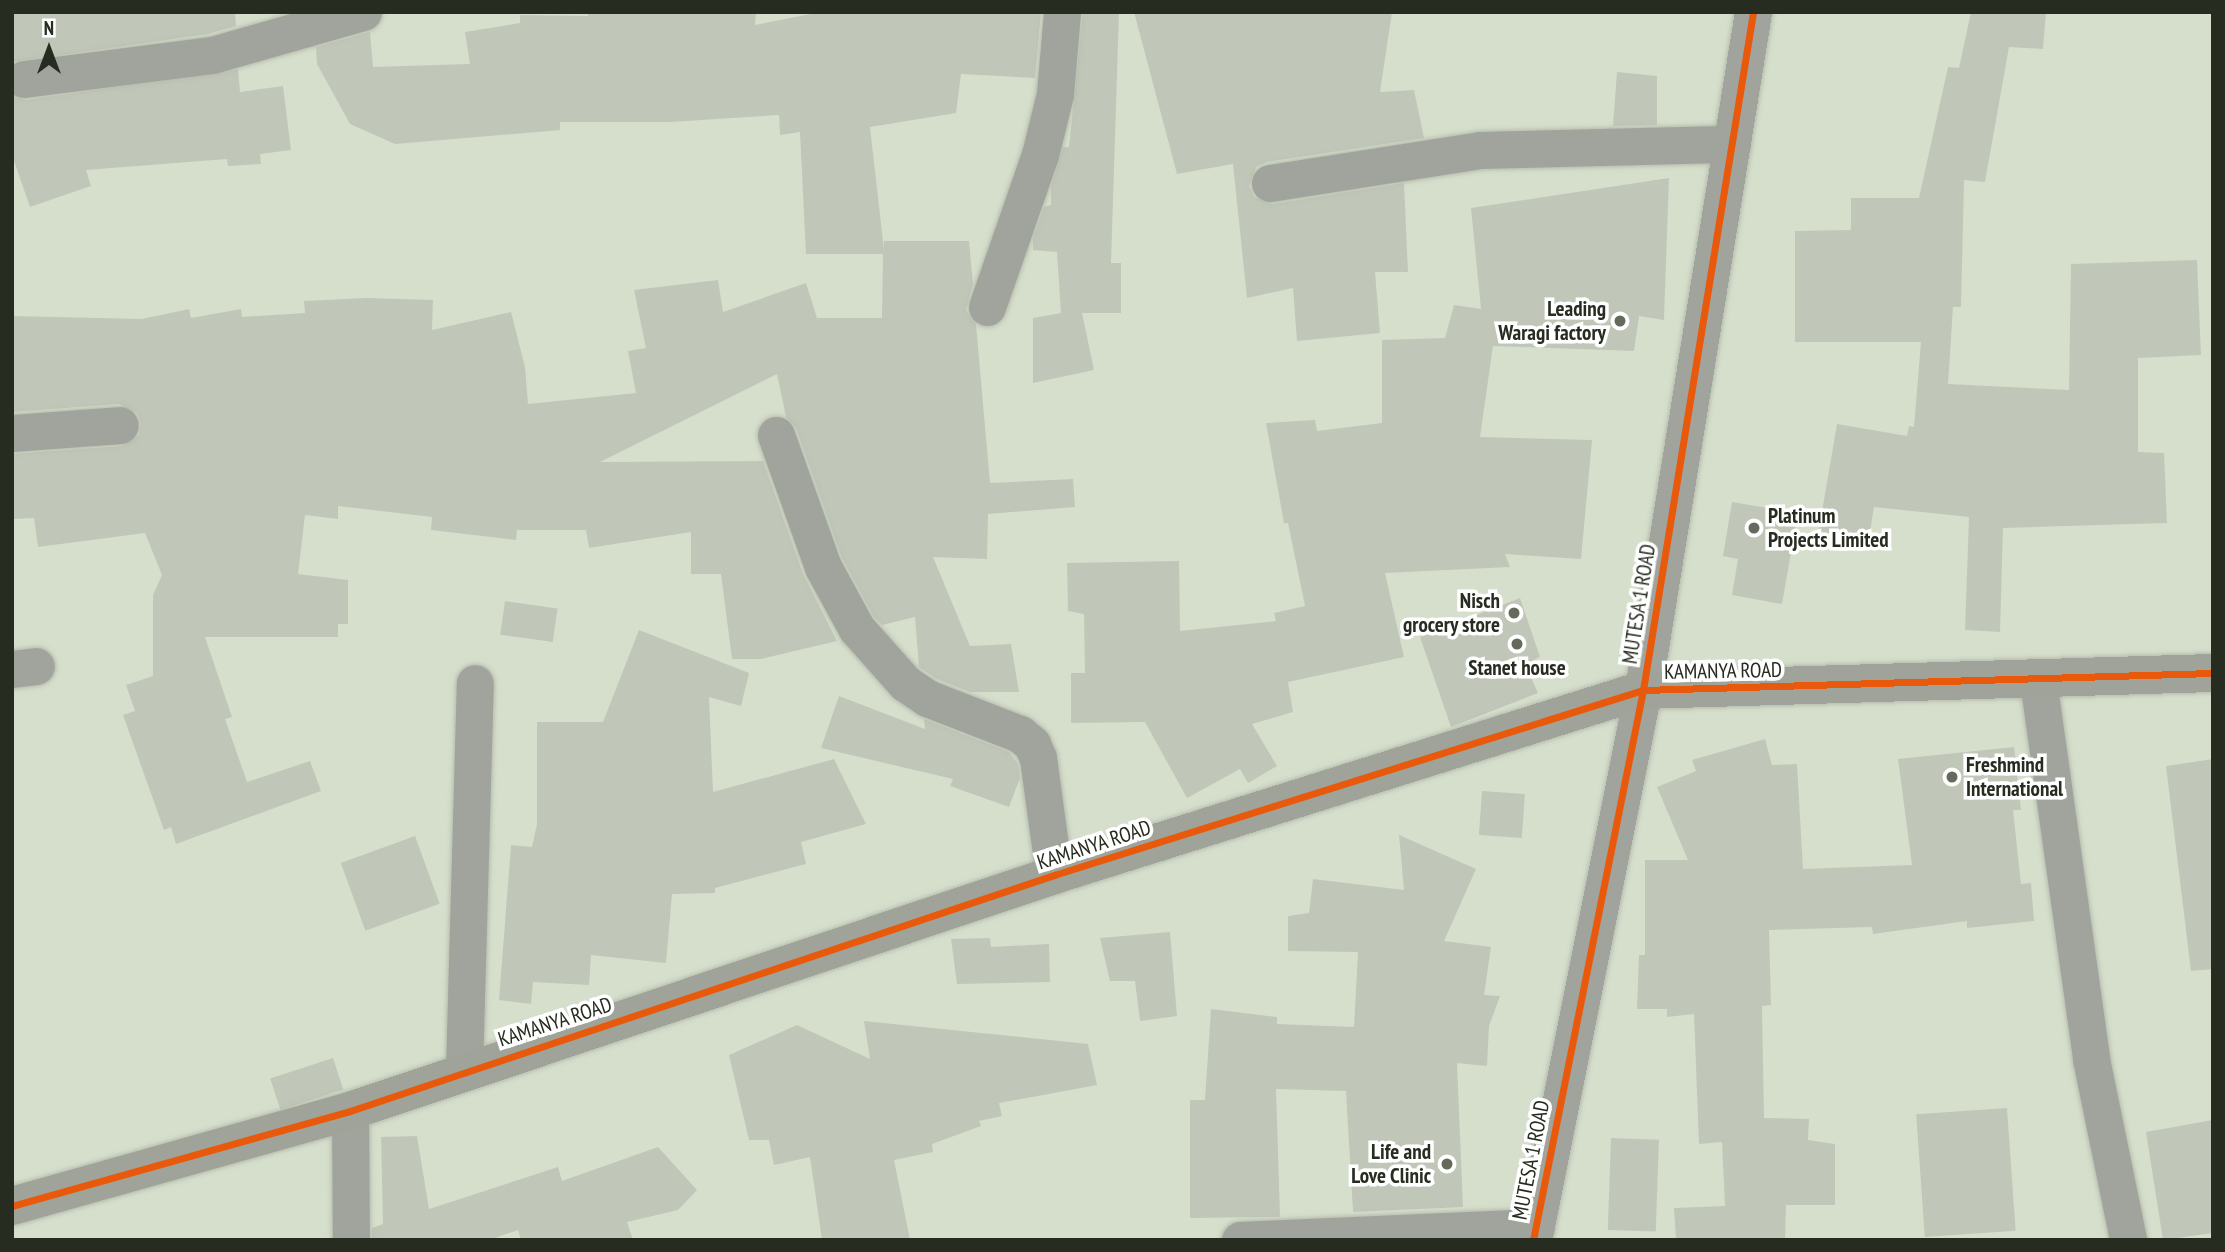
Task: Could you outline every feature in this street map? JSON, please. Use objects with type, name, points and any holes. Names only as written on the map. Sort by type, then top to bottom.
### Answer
[{"type":"street","points":[[24,79],[212,55],[363,12]]},
{"type":"street","points":[[986,307],[1043,143],[1055,94],[1062,12]]},
{"type":"street","name":"MUTESA 1 ROAD","points":[[1534,1233],[1643,690],[1754,12]]},
{"type":"street","points":[[1270,183],[1480,150],[1732,144]]},
{"type":"street","points":[[12,433],[120,425]]},
{"type":"street","points":[[776,435],[823,567],[857,629],[905,683],[927,698],[1020,734],[1032,744],[1038,758],[1054,875]]},
{"type":"street","name":"KAMANYA ROAD","points":[[12,1206],[350,1111],[464,1070],[949,914],[1054,875],[1643,690],[2213,673]]},
{"type":"street","points":[[2039,680],[2091,1059],[2128,1240]]},
{"type":"street","points":[[464,1070],[475,683]]},
{"type":"street","points":[[350,1111],[351,1240]]},
{"type":"street","points":[[1240,1240],[1534,1233]]},
{"type":"building","points":[[12,12],[235,12],[236,26],[208,34],[12,62]]},
{"type":"building","points":[[588,12],[756,12],[755,25],[821,12],[1041,12],[1035,78],[961,74],[956,113],[870,127],[884,250],[884,241],[969,241],[973,284],[966,310],[976,324],[990,483],[1073,479],[1075,507],[988,514],[987,559],[933,557],[970,646],[1011,644],[1019,692],[970,692],[937,679],[919,667],[915,617],[882,625],[874,617],[842,558],[796,428],[786,417],[777,374],[600,462],[763,461],[803,574],[837,641],[761,659],[732,659],[721,574],[691,574],[691,532],[589,548],[586,530],[517,530],[516,540],[431,530],[432,517],[338,506],[338,519],[305,515],[298,574],[348,580],[348,624],[338,624],[338,637],[205,637],[232,717],[225,719],[247,782],[310,761],[321,791],[176,844],[171,827],[164,830],[123,715],[135,711],[126,685],[153,676],[153,595],[162,575],[145,533],[38,547],[34,518],[12,519],[12,454],[122,446],[139,435],[141,423],[137,413],[119,404],[12,412],[12,316],[142,319],[189,309],[191,318],[241,309],[242,317],[305,313],[304,301],[367,298],[433,300],[432,330],[511,312],[525,367],[528,404],[636,393],[628,351],[646,348],[634,290],[718,280],[723,312],[806,283],[817,318],[882,318],[883,254],[806,254],[800,132],[780,135],[779,115],[671,122],[560,122],[560,130],[395,144],[350,124],[317,64],[316,47],[370,32],[373,67],[470,64],[465,32],[520,23],[520,15],[588,16]]},
{"type":"building","points":[[1083,12],[1119,12],[1111,263],[1121,263],[1121,313],[1082,313],[1094,370],[1033,383],[1033,318],[1061,313],[1057,252],[1033,250],[1033,237],[1044,207],[1051,205],[1051,186],[1063,147],[1069,147]]},
{"type":"building","points":[[1134,12],[1392,12],[1380,92],[1414,90],[1424,138],[1267,162],[1256,167],[1249,186],[1254,197],[1273,204],[1404,183],[1408,272],[1375,272],[1380,333],[1297,341],[1293,288],[1247,298],[1233,164],[1177,174]]},
{"type":"building","points":[[1971,12],[2046,12],[2043,49],[2009,47],[1985,182],[1964,180],[1961,307],[1953,307],[1948,384],[2069,390],[2071,264],[2197,260],[2201,355],[2138,358],[2138,452],[2164,453],[2167,523],[2003,528],[2000,632],[1965,630],[1969,517],[1874,507],[1868,544],[1818,535],[1837,424],[1907,436],[1909,426],[1914,427],[1921,342],[1795,342],[1795,231],[1851,230],[1851,198],[1919,198],[1948,67],[1959,68]]},
{"type":"building","points":[[238,69],[240,92],[283,86],[291,150],[260,154],[261,164],[228,166],[227,159],[86,170],[91,186],[30,207],[12,155],[12,96],[27,100]]},
{"type":"building","points":[[1617,72],[1657,76],[1657,125],[1613,126]]},
{"type":"building","points":[[1669,178],[1664,320],[1639,316],[1634,351],[1493,346],[1480,437],[1592,440],[1581,559],[1505,554],[1510,567],[1385,573],[1404,657],[1288,682],[1293,712],[1252,724],[1277,766],[1248,783],[1240,769],[1187,798],[1145,722],[1071,723],[1071,673],[1085,673],[1084,614],[1068,611],[1067,563],[1179,561],[1180,631],[1276,621],[1274,613],[1305,606],[1288,523],[1284,523],[1266,423],[1315,420],[1317,431],[1382,423],[1382,340],[1445,338],[1454,305],[1481,309],[1471,208]]},
{"type":"building","points":[[1732,502],[1798,513],[1782,604],[1732,595],[1738,559],[1723,556]]},
{"type":"building","points":[[1520,598],[1540,657],[1525,664],[1538,693],[1451,727],[1420,637]]},
{"type":"building","points":[[505,601],[557,608],[553,642],[500,635]]},
{"type":"building","points":[[639,630],[749,673],[741,706],[709,697],[713,792],[834,759],[866,824],[801,842],[806,864],[715,888],[715,893],[672,894],[666,963],[591,955],[589,985],[533,982],[531,1004],[499,1000],[511,845],[532,847],[537,824],[537,722],[603,722]]},
{"type":"building","points":[[839,696],[925,729],[924,719],[1009,752],[1018,764],[1020,778],[1009,807],[950,786],[953,779],[821,748]]},
{"type":"building","points":[[1765,739],[1772,765],[1797,764],[1803,869],[1912,865],[1898,759],[2014,747],[2021,810],[2013,810],[2021,884],[2031,883],[2034,921],[1967,928],[1967,921],[1873,934],[1872,927],[1769,930],[1771,1005],[1762,1006],[1764,1118],[1809,1119],[1808,1140],[1835,1144],[1835,1205],[1786,1205],[1785,1240],[1676,1240],[1674,1208],[1725,1206],[1722,1142],[1699,1144],[1694,1014],[1667,1017],[1667,1009],[1637,1009],[1639,955],[1645,955],[1645,860],[1688,860],[1657,787],[1696,771],[1692,760]]},
{"type":"building","points":[[2213,759],[2213,969],[2191,971],[2166,766]]},
{"type":"building","points":[[1482,791],[1525,794],[1522,838],[1479,835]]},
{"type":"building","points":[[1399,835],[1476,869],[1444,941],[1491,947],[1484,995],[1500,996],[1489,1026],[1487,1066],[1457,1063],[1463,1207],[1353,1212],[1346,1091],[1276,1089],[1280,1217],[1190,1218],[1190,1100],[1205,1100],[1211,1009],[1277,1017],[1277,1024],[1354,1027],[1358,952],[1288,951],[1288,916],[1309,913],[1313,879],[1404,890]]},
{"type":"building","points":[[415,836],[440,904],[365,931],[341,863]]},
{"type":"building","points":[[1170,932],[1177,1016],[1140,1021],[1135,981],[1110,981],[1100,938]]},
{"type":"building","points":[[990,938],[991,947],[1049,944],[1050,982],[957,984],[951,939]]},
{"type":"building","points":[[864,1021],[1088,1044],[1097,1085],[999,1103],[1002,1116],[979,1121],[981,1126],[932,1144],[933,1152],[894,1160],[910,1240],[822,1240],[810,1157],[774,1165],[769,1140],[749,1140],[729,1055],[797,1025],[870,1059]]},
{"type":"building","points":[[333,1058],[343,1089],[280,1110],[270,1078]]},
{"type":"building","points":[[2007,1108],[2016,1231],[1925,1237],[1916,1114]]},
{"type":"building","points":[[2213,1120],[2213,1233],[2163,1240],[2146,1132]]},
{"type":"building","points":[[417,1136],[429,1209],[558,1167],[562,1181],[658,1147],[697,1190],[678,1210],[627,1222],[633,1240],[521,1240],[518,1230],[489,1240],[372,1240],[372,1228],[383,1224],[381,1137]]},
{"type":"building","points":[[1611,1138],[1659,1140],[1656,1232],[1608,1230]]},
{"type":"cycle path","points":[[1533,1240],[1643,690],[1753,12]]},
{"type":"cycle path","points":[[12,1206],[350,1111],[1054,875],[1643,690],[2213,673]]},
{"type":"place","name":"Leading Waragi factory","points":[[1620,321]]},
{"type":"place","name":"Platinum Projects Limited","points":[[1754,528]]},
{"type":"place","name":"Nisch grocery store","points":[[1514,613]]},
{"type":"place","name":"Stanet house","points":[[1517,644]]},
{"type":"place","name":"Freshmind International","points":[[1952,777]]},
{"type":"place","name":"Life and Love Clinic","points":[[1447,1164]]}]
